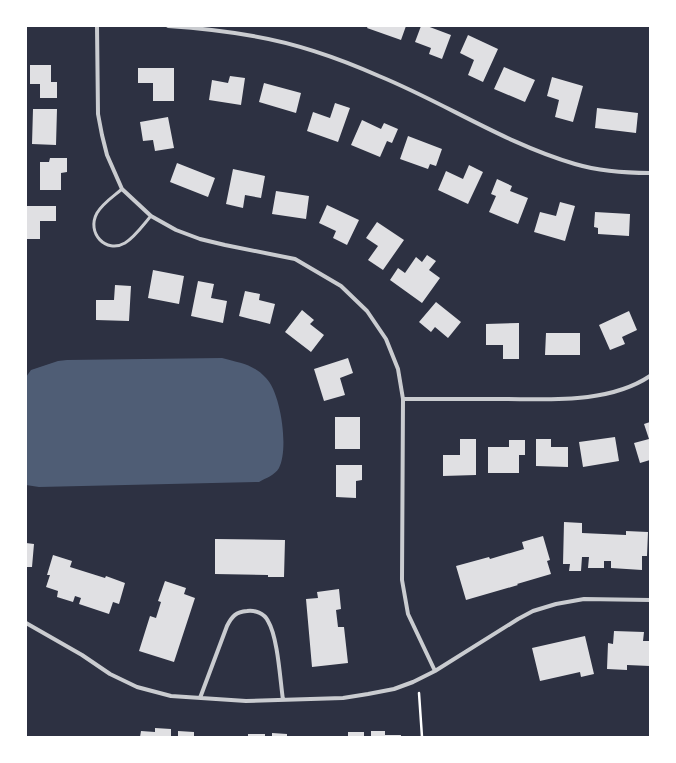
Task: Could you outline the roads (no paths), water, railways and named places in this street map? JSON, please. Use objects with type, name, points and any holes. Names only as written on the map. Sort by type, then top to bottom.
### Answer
[{"type":"street","points":[[97,26],[98,114],[107,155],[122,189],[150,216],[176,230],[200,239],[295,259],[342,286],[367,311],[386,339],[398,369],[402,399],[403,591],[408,614],[435,671]]},
{"type":"street","points":[[168,26],[206,29],[253,36],[295,45],[378,75],[422,94],[502,136],[532,149],[576,164],[609,170],[650,173]]},
{"type":"street","points":[[402,399],[572,398],[607,393],[627,388],[650,376]]},
{"type":"street","points":[[26,623],[82,655],[110,674],[137,687],[171,696],[246,701],[343,698],[394,689],[413,682],[435,671],[492,634],[533,611],[556,604],[584,599],[650,600]]},
{"type":"street","points":[[200,698],[226,626],[232,616],[240,611],[253,610],[260,612],[268,619],[274,636],[283,700]]},
{"type":"lane","points":[[122,189],[102,207],[93,223],[95,233],[99,240],[107,245],[123,244],[131,238],[150,216]]},
{"type":"water","points":[[222,358],[251,367],[261,373],[271,385],[276,396],[282,422],[283,448],[279,468],[273,474],[259,482],[39,487],[26,485],[26,377],[31,370],[58,361],[67,360]]}]
